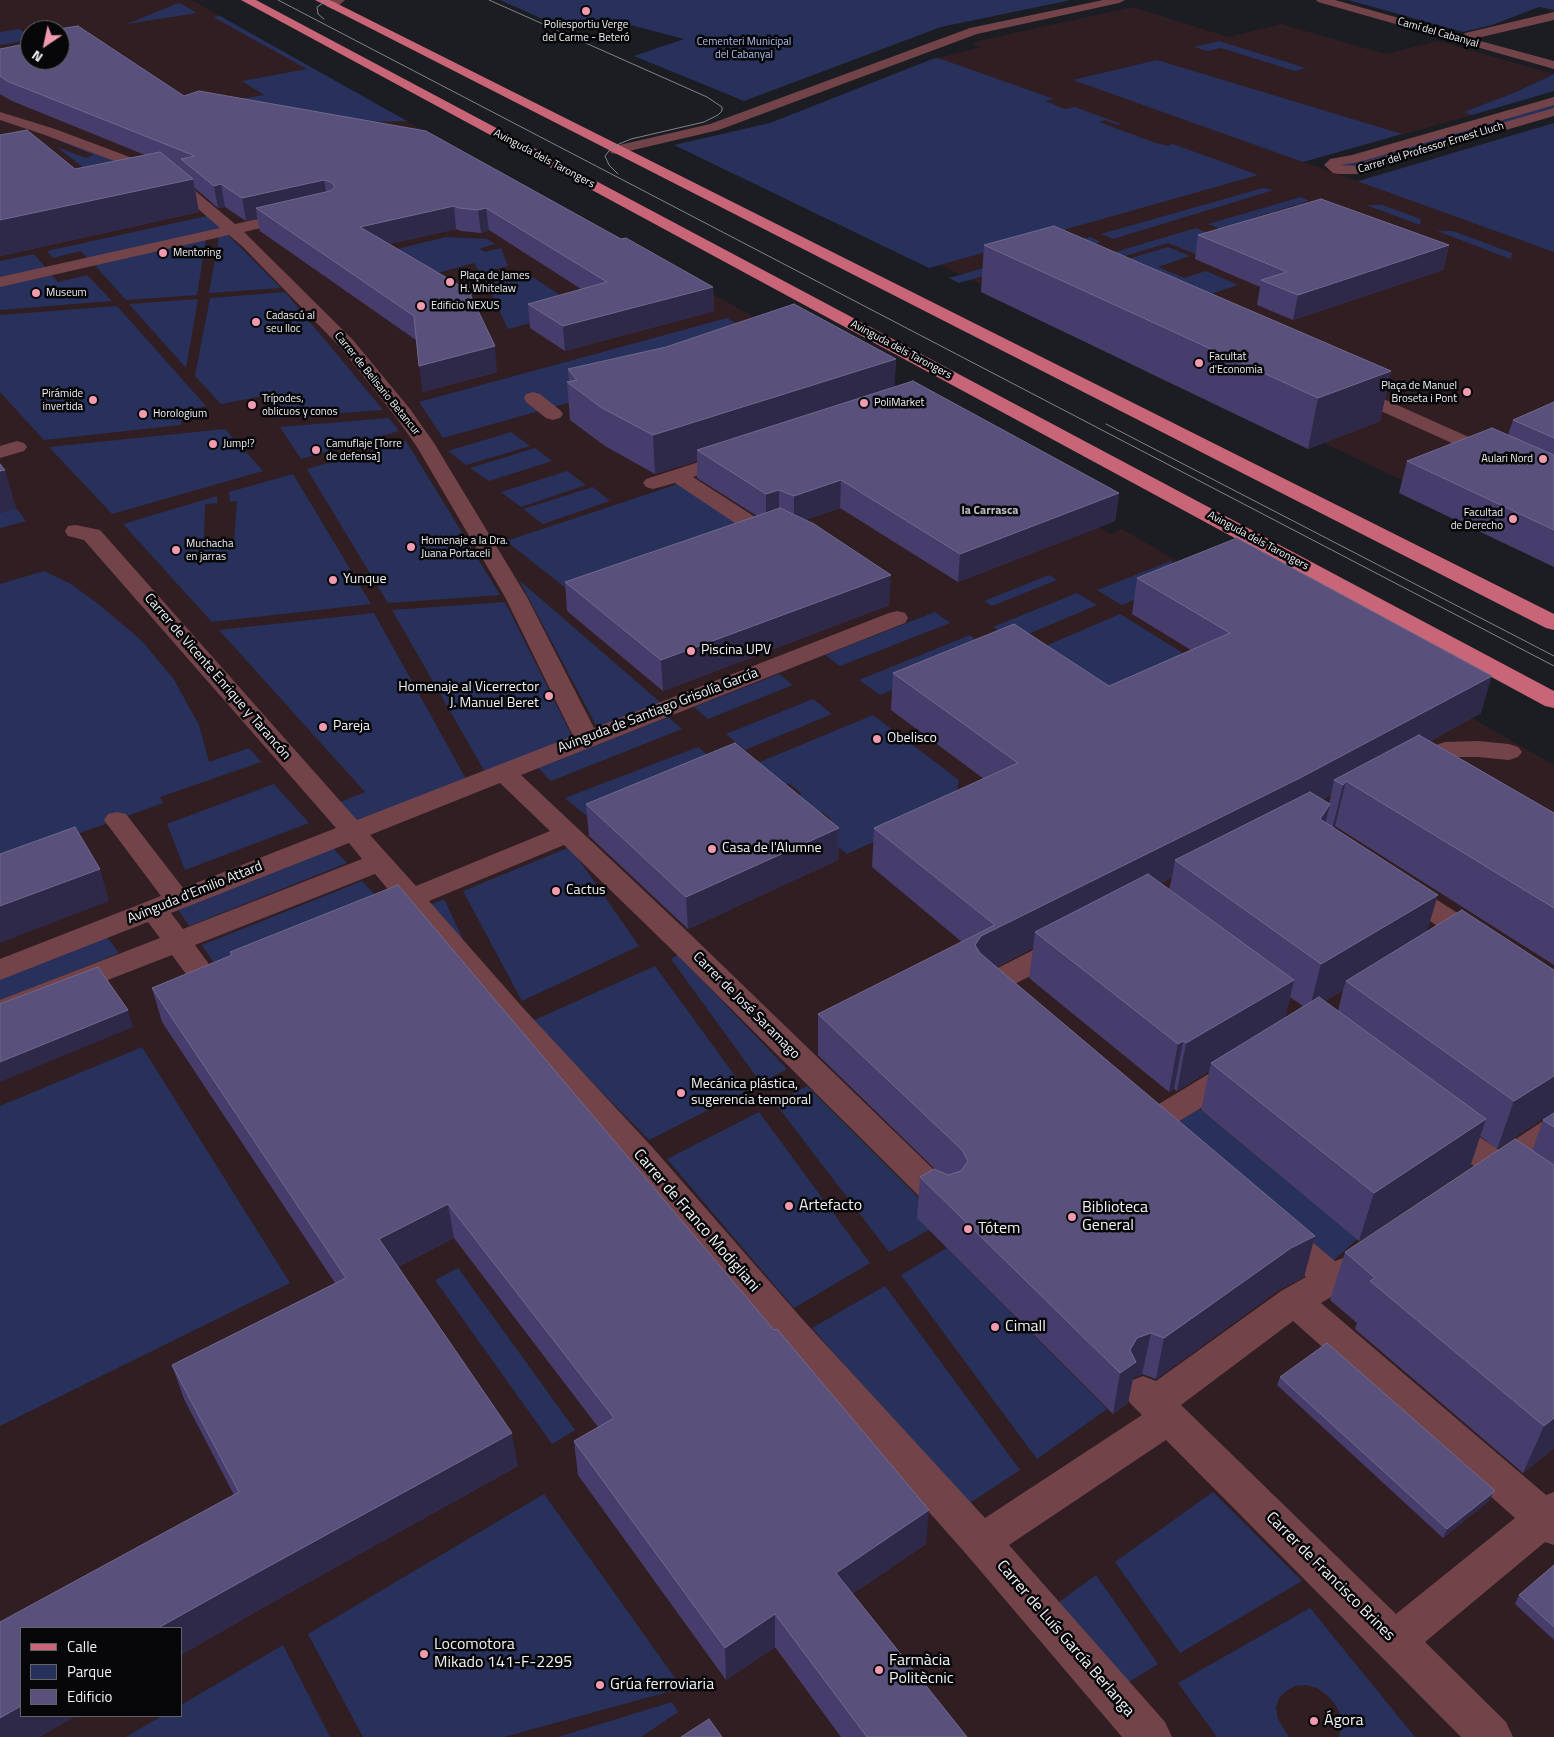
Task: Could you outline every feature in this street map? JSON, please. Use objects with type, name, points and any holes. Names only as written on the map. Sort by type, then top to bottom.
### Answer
[{"type":"main road","name":"Avinguda dels Tarongers","points":[[247,0],[1554,701]]},
{"type":"main road","points":[[331,2],[616,150],[1554,623]]},
{"type":"street","points":[[616,150],[714,128],[968,32],[1119,0]]},
{"type":"street","name":"Camí del Cabanyal","points":[[1322,0],[1554,65]]},
{"type":"street","points":[[1469,36],[1554,16]]},
{"type":"street","name":"Carrer del Professor Ernest Lluch","points":[[1554,101],[1354,159],[1334,162],[1330,165],[1338,170],[1360,171],[1372,164],[1554,112]]},
{"type":"street","name":"Carrer de Belisario Betancur","points":[[0,116],[50,132],[170,177],[238,235],[347,344],[416,431],[516,597],[587,739]]},
{"type":"street","points":[[0,282],[310,219]]},
{"type":"street","points":[[1452,448],[1333,388],[1554,483]]},
{"type":"street","points":[[532,398],[553,414]]},
{"type":"street","points":[[653,483],[752,451]]},
{"type":"street","points":[[677,475],[764,532],[778,526],[795,534]]},
{"type":"street","name":"Carrer de Vicente Enrique y Tarancón","points":[[76,531],[92,535],[353,831]]},
{"type":"street","name":"Avinguda de Santiago Grisolía García","points":[[353,831],[898,618]]},
{"type":"street","points":[[1393,774],[1426,756],[1445,750],[1478,749],[1509,752]]},
{"type":"street","points":[[353,831],[410,899],[567,834],[503,772]]},
{"type":"street","points":[[117,820],[166,905],[178,942],[207,982]]},
{"type":"street","name":"Avinguda d'Emilio Attard","points":[[0,970],[353,831]]},
{"type":"street","name":"Carrer de José Saramago","points":[[567,834],[945,1201]]},
{"type":"street","points":[[0,1012],[379,862]]},
{"type":"street","points":[[1383,878],[1453,939],[1498,952]]},
{"type":"street","name":"Carrer de Franco Modigliani","points":[[410,899],[513,1016],[642,1157],[791,1331],[981,1542]]},
{"type":"street","points":[[1025,1017],[988,985],[1083,936]]},
{"type":"street","points":[[1150,1124],[1259,1058]]},
{"type":"street","points":[[1427,1115],[1485,1176],[1554,1206]]},
{"type":"street","points":[[1485,1176],[1554,1129]]},
{"type":"street","points":[[1260,1217],[1334,1279]]},
{"type":"street","points":[[981,1542],[1156,1404],[1294,1301],[1334,1279],[1374,1252]]},
{"type":"street","points":[[1294,1301],[1551,1518],[1395,1641]]},
{"type":"street","name":"Carrer de Francisco Brines","points":[[1156,1404],[1491,1737]]},
{"type":"street","name":"Carrer de Luís García Berlanga","points":[[981,1542],[1150,1737]]},
{"type":"shaded area","points":[[0,0],[192,0],[1115,521],[1099,527],[1110,534],[1122,529],[1212,581],[1231,573],[1481,713],[1472,718],[1554,765],[1554,1737],[0,1737]]},
{"type":"shaded area","points":[[1133,7],[1228,37],[1281,24],[1385,54],[1438,41],[1554,74],[1516,92],[1465,112],[1472,115],[1303,162],[1357,181],[1554,123],[1554,559],[1517,550],[1481,532],[1490,528],[1435,510],[1399,493],[1414,486],[1324,443],[1308,449],[1278,435],[1251,412],[1240,417],[1211,403],[1222,399],[1186,382],[1175,386],[1148,373],[1159,369],[1126,353],[1115,356],[1089,344],[1099,341],[1068,326],[1057,329],[1033,317],[1043,314],[1013,299],[1002,302],[980,292],[989,288],[940,265],[929,268],[674,145],[770,123],[930,60],[981,47],[972,44],[982,40]]},
{"type":"green space","name":"Cementeri Municipal del Cabanyal","points":[[500,0],[1071,0],[941,27],[744,101],[634,56],[684,39],[608,19],[565,29]]},
{"type":"green space","points":[[1348,0],[1554,0],[1554,10],[1539,7],[1492,25],[1463,32]]},
{"type":"green space","points":[[180,3],[197,13],[127,24],[176,4]]},
{"type":"green space","points":[[220,16],[407,121],[364,122],[212,104],[264,95],[242,81],[307,69],[213,17]]},
{"type":"green space","points":[[19,29],[20,42],[0,45],[0,32]]},
{"type":"green space","points":[[1219,41],[1306,68],[1295,71],[1221,48],[1208,51],[1194,47]]},
{"type":"green space","points":[[935,58],[1054,99],[1045,101],[1065,109],[1075,107],[1121,124],[1118,125],[1105,120],[1099,122],[1153,142],[1167,146],[1173,144],[1258,175],[929,268],[674,145],[770,123]]},
{"type":"green space","points":[[1157,60],[1402,134],[1303,162],[1073,80]]},
{"type":"green space","points":[[1554,74],[1554,91],[1472,115],[1464,112],[1516,92]]},
{"type":"green space","points":[[1554,103],[1554,110],[1354,169],[1346,169],[1340,164]]},
{"type":"green space","points":[[1554,123],[1554,252],[1357,181],[1359,181]]},
{"type":"green space","points":[[45,135],[152,174],[84,168],[57,147],[86,158],[94,155]]},
{"type":"green space","points":[[1263,188],[1274,190],[1113,239],[1101,234]]},
{"type":"green space","points":[[1301,197],[1309,201],[1253,218],[1280,229],[1245,239],[1208,224]]},
{"type":"green space","points":[[1366,205],[1382,205],[1421,219],[1420,225]]},
{"type":"green space","points":[[207,216],[222,229],[88,259],[81,251],[53,258],[47,251]]},
{"type":"green space","points":[[1196,228],[1232,243],[1196,254],[1168,243],[1105,262],[1095,258]]},
{"type":"green space","points":[[1437,231],[1453,231],[1512,253],[1511,259]]},
{"type":"green space","points":[[228,235],[281,288],[209,293],[219,237]]},
{"type":"green space","points":[[446,237],[487,239],[495,244],[479,249],[485,252],[501,248],[508,266],[480,273],[474,263],[434,274],[397,249]]},
{"type":"green space","points":[[1090,237],[1101,242],[959,283],[949,278]]},
{"type":"green space","points":[[206,239],[197,295],[126,300],[94,264]]},
{"type":"green space","points":[[1168,247],[1190,256],[1158,267],[1184,278],[1206,271],[1238,285],[1180,304],[1105,266]]},
{"type":"green space","points":[[34,254],[46,268],[0,278],[0,261]]},
{"type":"green space","points":[[525,272],[560,295],[575,311],[508,329],[488,286],[497,280]]},
{"type":"green space","points":[[51,274],[58,282],[87,275],[112,301],[0,310],[0,286]]},
{"type":"green space","points":[[285,292],[383,410],[275,418],[263,396],[221,404],[195,376],[210,298]]},
{"type":"green space","points":[[198,299],[186,368],[129,304]]},
{"type":"green space","points":[[117,306],[206,406],[183,411],[181,425],[44,440],[0,392],[0,315]]},
{"type":"green space","points":[[727,318],[774,345],[443,438],[419,402]]},
{"type":"green space","points":[[389,418],[399,431],[301,459],[280,427]]},
{"type":"green space","points":[[225,429],[263,471],[112,514],[49,447]]},
{"type":"green space","points":[[511,432],[530,446],[466,465],[448,451]]},
{"type":"green space","points":[[406,441],[500,595],[388,603],[307,469]]},
{"type":"green space","points":[[535,448],[552,461],[489,481],[470,468]]},
{"type":"green space","points":[[567,471],[586,485],[521,507],[501,492]]},
{"type":"green space","points":[[293,474],[371,604],[212,622],[123,524],[217,496],[217,503],[205,504],[204,538],[215,543],[234,541],[237,501],[230,502],[229,492]]},
{"type":"green space","points":[[681,483],[760,537],[581,600],[506,541]]},
{"type":"green space","points":[[593,487],[610,501],[543,524],[523,509]]},
{"type":"green space","points":[[16,508],[26,521],[0,528],[0,513]]},
{"type":"green space","points":[[1171,561],[1196,575],[1122,605],[1097,590]]},
{"type":"green space","points":[[44,571],[71,584],[141,640],[173,678],[199,725],[209,762],[249,748],[261,762],[160,797],[163,803],[69,837],[0,872],[0,584]]},
{"type":"green space","points":[[1049,575],[1057,580],[992,606],[984,601]]},
{"type":"green space","points":[[519,580],[534,593],[661,703],[598,729]]},
{"type":"green space","points":[[1077,593],[1097,605],[1014,640],[993,627]]},
{"type":"green space","points":[[505,602],[573,738],[485,772],[392,610]]},
{"type":"green space","points":[[935,612],[950,623],[840,666],[825,655]]},
{"type":"green space","points":[[374,613],[466,779],[357,820],[352,817],[340,802],[365,792],[219,630]]},
{"type":"green space","points":[[1120,614],[1210,670],[1141,701],[1029,653]]},
{"type":"green space","points":[[970,635],[990,650],[880,695],[859,680]]},
{"type":"green space","points":[[779,674],[793,685],[708,719],[694,707]]},
{"type":"green space","points":[[813,699],[832,714],[745,750],[726,734]]},
{"type":"green space","points":[[873,715],[959,780],[954,805],[847,854],[815,828],[832,820],[823,812],[804,820],[783,802],[802,794],[789,783],[770,791],[743,769]]},
{"type":"green space","points":[[668,717],[682,729],[551,781],[538,768]]},
{"type":"green space","points":[[698,747],[716,762],[587,816],[565,798]]},
{"type":"green space","points":[[274,784],[309,823],[185,870],[167,824]]},
{"type":"green space","points":[[570,847],[639,946],[522,1001],[463,891]]},
{"type":"green space","points":[[333,848],[347,863],[189,926],[178,909]]},
{"type":"green space","points":[[362,881],[381,901],[218,969],[202,945]]},
{"type":"green space","points":[[444,899],[468,950],[430,905]]},
{"type":"green space","points":[[107,937],[119,953],[0,1001],[0,979]]},
{"type":"green space","points":[[678,955],[787,1069],[761,1083],[671,959]]},
{"type":"green space","points":[[655,966],[746,1091],[649,1140],[532,1021]]},
{"type":"green space","points":[[142,1047],[290,1283],[0,1426],[0,1106]]},
{"type":"green space","points":[[807,1086],[943,1222],[889,1252],[775,1103]]},
{"type":"green space","points":[[1192,1103],[1357,1239],[1330,1264],[1165,1124]]},
{"type":"green space","points":[[759,1112],[870,1263],[794,1308],[667,1159]]},
{"type":"green space","points":[[947,1248],[1107,1409],[1037,1459],[901,1275]]},
{"type":"green space","points":[[458,1268],[575,1430],[552,1444],[435,1280]]},
{"type":"green space","points":[[885,1286],[1020,1470],[967,1505],[812,1328]]},
{"type":"green space","points":[[1213,1492],[1302,1581],[1180,1653],[1115,1562]]},
{"type":"green space","points":[[544,1494],[682,1688],[504,1737],[363,1737],[308,1634]]},
{"type":"green space","points":[[1096,1575],[1158,1664],[1129,1682],[1058,1603]]},
{"type":"green space","points":[[1310,1608],[1415,1737],[1339,1737],[1343,1724],[1335,1704],[1317,1688],[1306,1685],[1295,1686],[1279,1698],[1276,1708],[1278,1719],[1289,1737],[1217,1737],[1178,1683]]},
{"type":"green space","points":[[283,1645],[330,1737],[126,1737],[160,1717],[182,1717],[182,1704]]},
{"type":"green space","points":[[672,1702],[678,1712],[641,1737],[558,1737]]},
{"type":"building","points":[[78,26],[184,96],[199,91],[426,131],[621,239],[626,238],[713,287],[563,326],[528,304],[607,282],[486,208],[478,210],[454,206],[360,227],[471,292],[471,296],[495,346],[419,366],[414,316],[256,208],[330,191],[335,187],[331,182],[324,180],[242,198],[221,184],[214,186],[181,159],[195,156],[7,81],[0,76],[0,49],[20,45],[20,70],[70,70],[70,27]]},
{"type":"building","points":[[27,130],[75,169],[160,152],[193,179],[0,220],[0,135]]},
{"type":"building","points":[[1321,199],[1449,245],[1298,295],[1261,280],[1287,272],[1198,235]]},
{"type":"building","points":[[1054,226],[1391,371],[1318,398],[984,245]]},
{"type":"building","points":[[794,304],[896,359],[653,435],[602,408],[567,382],[577,380],[568,369],[666,347]]},
{"type":"building","points":[[913,381],[1119,493],[960,554],[841,480],[794,496],[779,490],[766,494],[697,450]]},
{"type":"building","points":[[1554,402],[1554,438],[1513,420]]},
{"type":"building","points":[[1492,428],[1554,455],[1554,530],[1407,461]]},
{"type":"building","points":[[0,464],[5,470],[0,471]]},
{"type":"building","name":"Piscina UPV","points":[[780,508],[814,524],[891,575],[661,660],[565,582]]},
{"type":"building","points":[[1237,538],[1492,676],[1300,778],[981,936],[975,945],[980,953],[994,965],[1315,1236],[1291,1248],[1164,1338],[1151,1333],[1137,1338],[1130,1350],[1136,1362],[1120,1373],[920,1177],[934,1169],[948,1175],[961,1171],[968,1161],[962,1150],[818,1014],[995,925],[874,828],[1018,763],[893,673],[1014,624],[1109,686],[1230,633],[1137,578]]},
{"type":"building","points":[[1419,735],[1554,813],[1554,908],[1346,781],[1343,785],[1334,780]]},
{"type":"building","name":"Casa de l'Alumne","points":[[735,743],[839,828],[686,897],[586,804]]},
{"type":"building","points":[[1310,792],[1330,804],[1320,819],[1438,895],[1321,964],[1175,860]]},
{"type":"building","points":[[75,827],[100,869],[0,906],[0,854]]},
{"type":"building","points":[[1148,874],[1294,980],[1186,1043],[1183,1041],[1178,1044],[1035,932]]},
{"type":"building","points":[[398,885],[774,1330],[777,1329],[929,1510],[836,1573],[967,1737],[867,1737],[775,1614],[725,1648],[574,1441],[614,1418],[448,1204],[379,1239],[512,1433],[160,1627],[20,1627],[20,1707],[0,1718],[0,1622],[239,1492],[172,1365],[346,1278],[152,988],[232,955],[230,952]]},
{"type":"building","points":[[1462,910],[1554,970],[1554,1076],[1514,1101],[1346,981]]},
{"type":"building","points":[[98,967],[128,1010],[0,1062],[0,1004]]},
{"type":"building","points":[[1319,997],[1486,1119],[1374,1193],[1211,1063]]},
{"type":"building","points":[[1554,1113],[1554,1127],[1543,1120]]},
{"type":"building","points":[[1515,1139],[1554,1165],[1554,1418],[1544,1426],[1370,1281],[1375,1278],[1345,1252]]},
{"type":"building","points":[[1327,1343],[1494,1492],[1447,1529],[1280,1377]]},
{"type":"building","points":[[1554,1565],[1554,1627],[1519,1595]]},
{"type":"building","points":[[709,1719],[722,1737],[681,1737]]},
{"type":"tram line","points":[[278,0],[1554,666]]},
{"type":"tram line","points":[[324,19],[318,14],[317,7],[328,0]]},
{"type":"tram line","points":[[489,0],[707,97],[722,107],[722,111],[718,115],[704,122],[631,139],[612,147],[605,156],[609,165],[618,174]]},
{"type":"tram line","points":[[1106,424],[1554,656]]},
{"type":"place","name":"Poliesportiu Verge del Carme - Beteró","points":[[586,11]]},
{"type":"place","name":"Mentoring","points":[[163,253]]},
{"type":"place","name":"Plaça de James H. Whitelaw","points":[[450,282]]},
{"type":"place","name":"Museum","points":[[36,293]]},
{"type":"place","name":"Edificio NEXUS","points":[[421,306]]},
{"type":"place","name":"Cadascú al seu lloc","points":[[256,322]]},
{"type":"place","name":"Facultat d'Economia","points":[[1199,363]]},
{"type":"place","name":"Plaça de Manuel Broseta i Pont","points":[[1467,392]]},
{"type":"place","name":"Pirámide invertida","points":[[93,400]]},
{"type":"place","name":"PoliMarket","points":[[864,403]]},
{"type":"place","name":"Trípodes, oblicuos y conos","points":[[252,405]]},
{"type":"place","name":"Horologium","points":[[143,414]]},
{"type":"place","name":"Jump!?","points":[[213,444]]},
{"type":"place","name":"Camuflaje [Torre de defensa]","points":[[316,450]]},
{"type":"place","name":"Aulari Nord","points":[[1543,459]]},
{"type":"place","name":"Facultad de Derecho","points":[[1513,519]]},
{"type":"place","name":"Homenaje a la Dra. Juana Portaceli","points":[[411,547]]},
{"type":"place","name":"Muchacha en jarras","points":[[176,550]]},
{"type":"place","name":"Yunque","points":[[333,580]]},
{"type":"place","name":"Piscina UPV","points":[[691,651]]},
{"type":"place","name":"Homenaje al Vicerrector J. Manuel Beret","points":[[549,696]]},
{"type":"place","name":"Pareja","points":[[323,727]]},
{"type":"place","name":"Obelisco","points":[[877,739]]},
{"type":"place","name":"Casa de l'Alumne","points":[[712,849]]},
{"type":"place","name":"Cactus","points":[[556,891]]},
{"type":"place","name":"Mecánica plástica, sugerencia temporal","points":[[681,1093]]},
{"type":"place","name":"Artefacto","points":[[789,1206]]},
{"type":"place","name":"Biblioteca General","points":[[1072,1217]]},
{"type":"place","name":"Tótem","points":[[968,1229]]},
{"type":"place","name":"Cimall","points":[[995,1327]]},
{"type":"place","name":"Locomotora Mikado 141-F-2295","points":[[424,1654]]},
{"type":"place","name":"Farmàcia Politècnic","points":[[879,1670]]},
{"type":"place","name":"Grúa ferroviaria","points":[[600,1685]]},
{"type":"place","name":"Ágora","points":[[1314,1721]]},
{"type":"district","name":"la Carrasca","points":[[990,511]]}]
